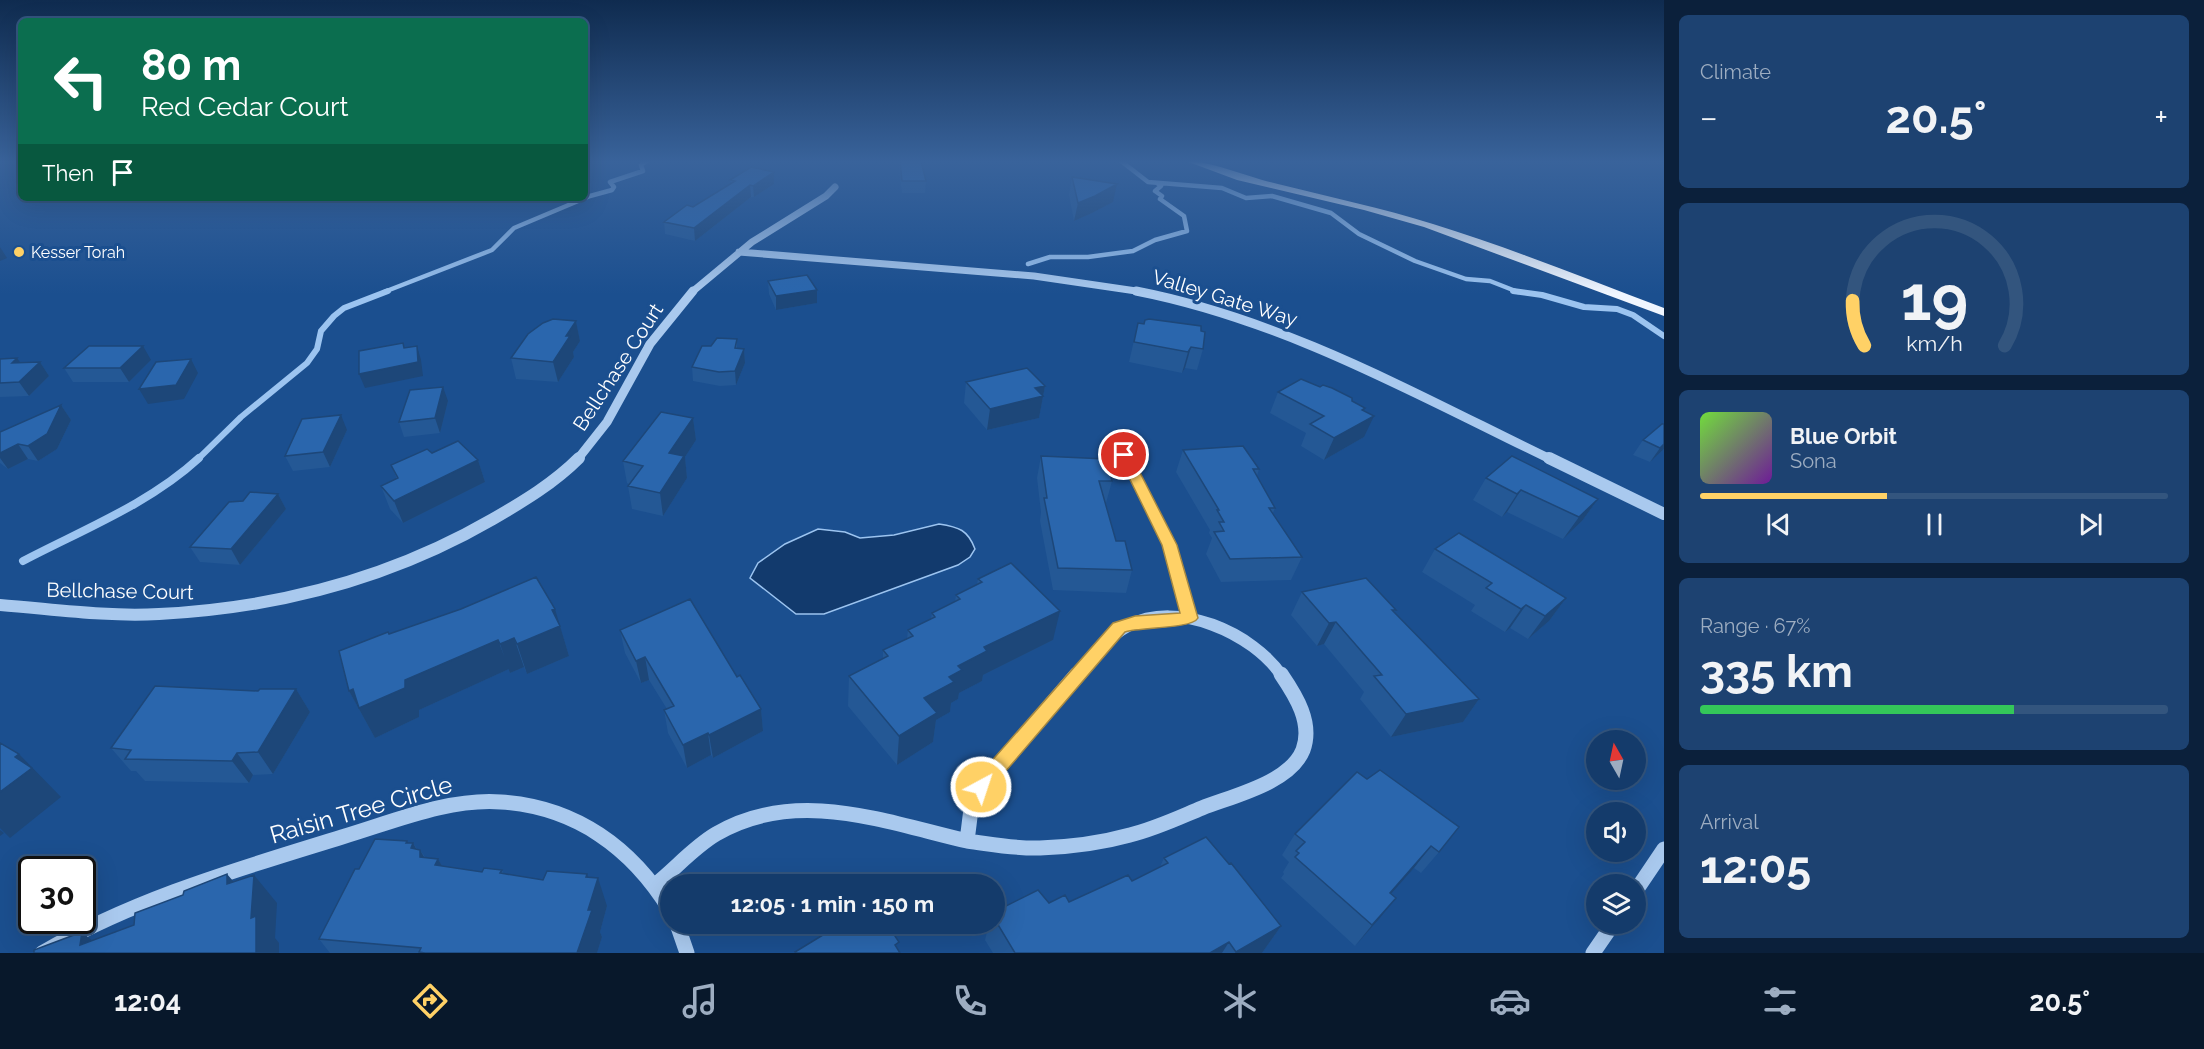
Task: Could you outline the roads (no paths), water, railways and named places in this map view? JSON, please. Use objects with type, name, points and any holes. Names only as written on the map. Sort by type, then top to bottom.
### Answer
[{"type":"main road","points":[[1359,205],[1417,222],[1664,312]]},
{"type":"street","name":"Bellchase Court","points":[[0,605],[154,614],[242,607],[304,595],[354,581],[444,547],[523,502],[573,465],[606,424],[650,344],[668,318],[766,230],[809,205]]},
{"type":"street","name":"Valley Gate Way","points":[[739,252],[806,261],[1085,282],[1203,306],[1268,326],[1310,343],[1664,514]]},
{"type":"street","points":[[1124,455],[1169,545],[1190,618]]},
{"type":"street","points":[[656,884],[716,835],[742,820],[800,808],[842,810],[967,842],[1037,848],[1105,840],[1140,832],[1266,783],[1293,764],[1303,752],[1306,735],[1299,701],[1280,670],[1246,641],[1225,630],[1190,618],[1135,622],[1119,628],[1106,640],[981,787],[971,809],[967,842]]},
{"type":"street","name":"Raisin Tree Circle","points":[[42,953],[94,924],[198,882],[392,822],[467,804],[500,802],[567,816],[599,831],[656,884],[660,891]]},
{"type":"street","points":[[1646,876],[1664,849]]},
{"type":"street","points":[[680,934],[687,953]]},
{"type":"street","points":[[1593,953],[1606,934]]},
{"type":"water","points":[[939,524],[952,526],[966,534],[975,549],[970,557],[958,565],[824,614],[796,614],[750,578],[758,563],[785,544],[818,529],[845,532],[860,538],[894,535]]},
{"type":"waterway","points":[[384,292],[492,250],[514,228],[568,205]]},
{"type":"waterway","points":[[1028,264],[1050,257],[1088,257],[1133,251],[1155,240],[1187,231],[1184,216],[1169,205]]},
{"type":"waterway","points":[[1305,205],[1331,213],[1359,234],[1415,261],[1466,279],[1490,281],[1517,292]]},
{"type":"waterway","points":[[197,460],[241,417],[307,363],[317,349],[321,331],[334,316],[344,308],[388,291]]},
{"type":"waterway","points":[[1517,292],[1542,295],[1584,307],[1617,309],[1633,315],[1664,336]]},
{"type":"waterway","points":[[23,561],[137,503],[199,458]]},
{"type":"place","name":"Kesser Torah","points":[[19,252]]}]
